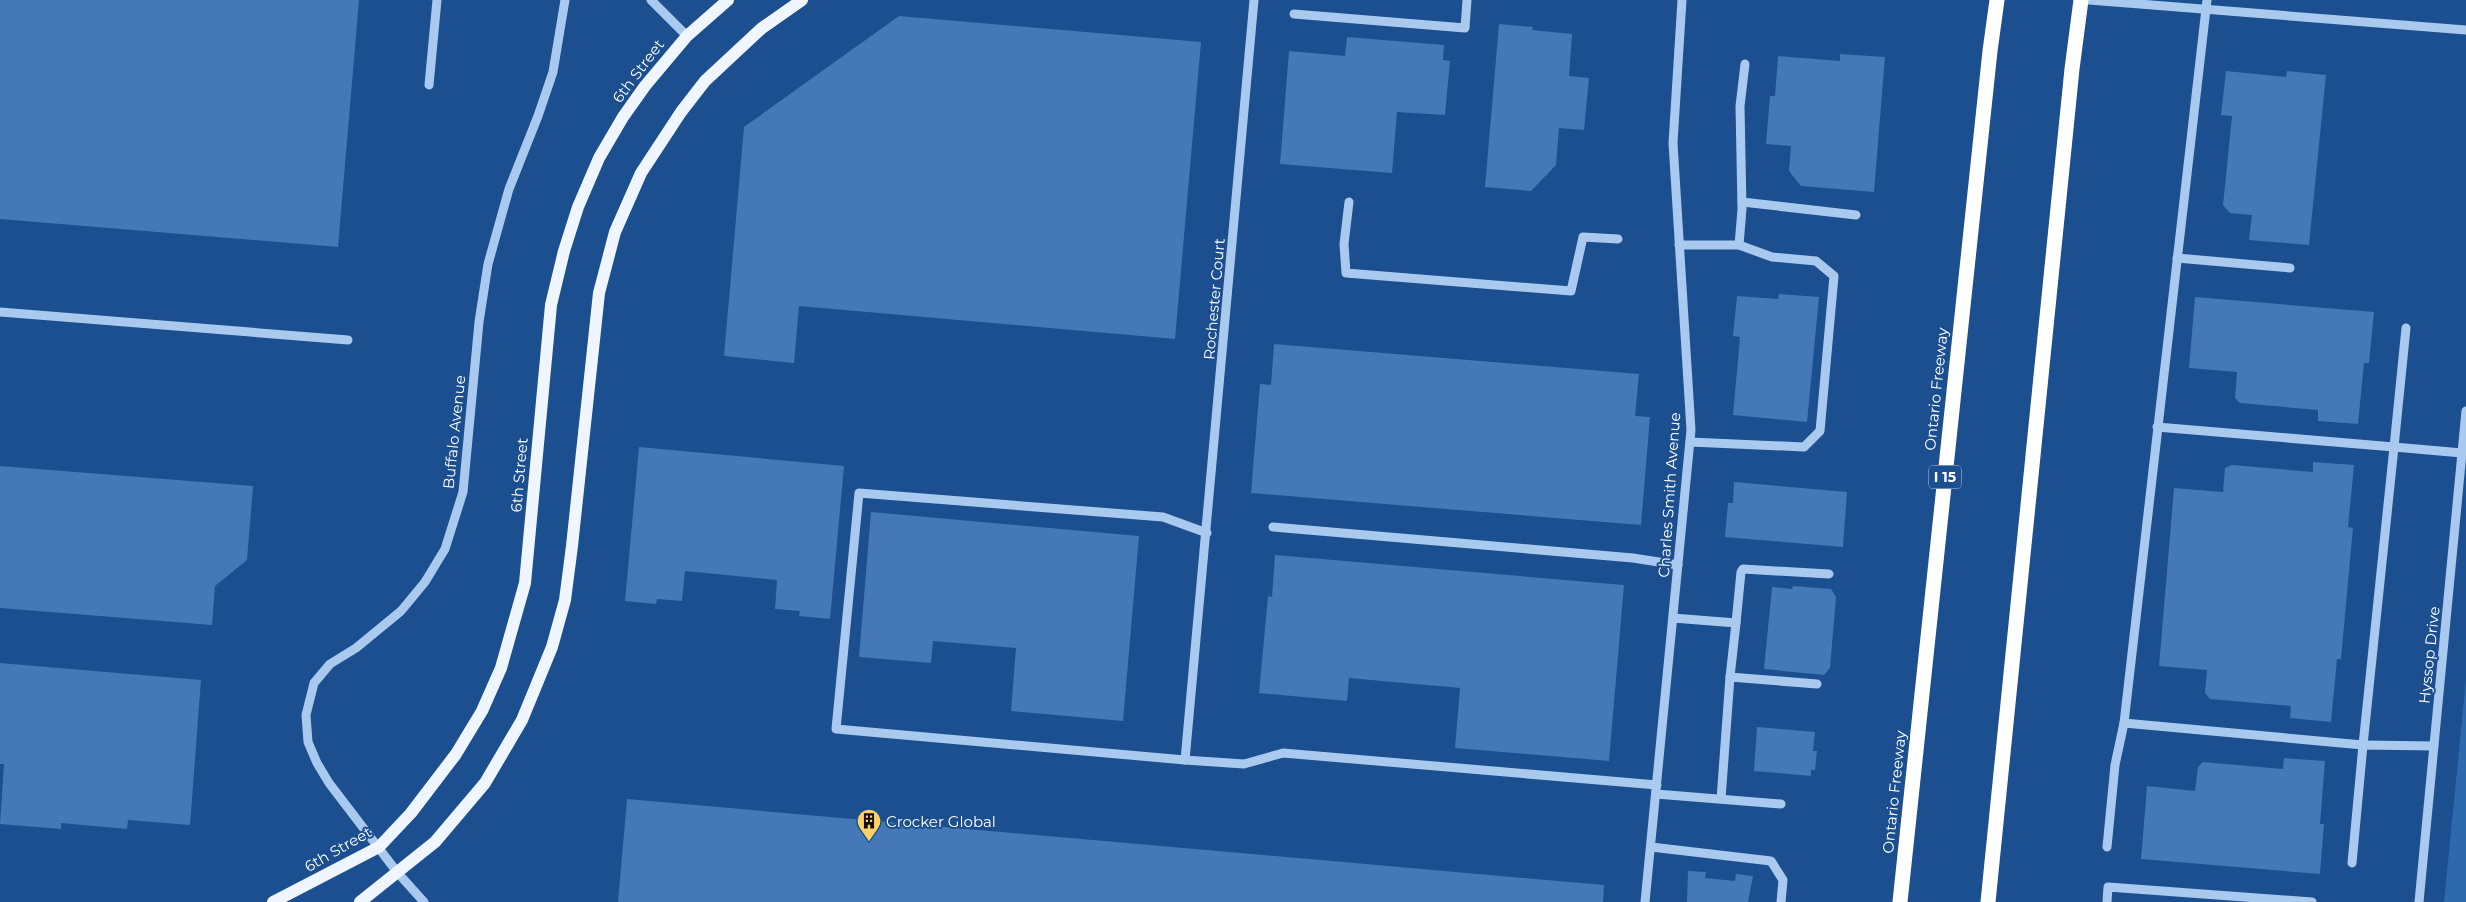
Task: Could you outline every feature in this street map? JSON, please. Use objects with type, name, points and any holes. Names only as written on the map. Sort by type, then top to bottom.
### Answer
[{"type":"highway","name":"Ontario Freeway","points":[[1900,902],[1990,51],[1997,0]]},
{"type":"highway","points":[[1988,902],[2072,69],[2081,0]]},
{"type":"main road","name":"6th Street","points":[[273,902],[378,847],[412,813],[456,754],[482,711],[501,668],[525,583],[551,305],[564,251],[578,207],[599,158],[639,94],[687,36],[728,0]]},
{"type":"main road","points":[[360,902],[435,842],[485,783],[522,720],[552,647],[564,600],[572,546],[599,293],[615,232],[624,210],[658,145],[705,81],[762,28],[802,0]]},
{"type":"street","points":[[430,85],[437,0]]},
{"type":"street","name":"Buffalo Avenue","points":[[424,902],[397,872],[329,783],[317,763],[308,742],[306,715],[314,684],[330,664],[356,648],[401,611],[425,582],[445,549],[463,492],[479,322],[488,264],[509,189],[553,72],[565,0]]},
{"type":"street","points":[[651,0],[687,36]]},
{"type":"street","name":"Rochester Court","points":[[1185,760],[1254,0]]},
{"type":"street","points":[[1294,14],[1465,28],[1467,0]]},
{"type":"street","name":"Charles Smith Avenue","points":[[1645,902],[1691,430],[1673,143],[1682,0]]},
{"type":"street","points":[[2089,0],[2206,4],[2466,30]]},
{"type":"street","points":[[2107,847],[2115,765],[2124,723],[2156,427],[2206,4]]},
{"type":"street","points":[[1738,245],[1742,202],[1740,106],[1745,64]]},
{"type":"street","points":[[1349,202],[1344,244],[1346,273],[1571,291],[1583,237],[1618,239]]},
{"type":"street","points":[[1742,202],[1856,215]]},
{"type":"street","points":[[1679,245],[1738,245],[1772,257],[1816,261],[1834,276],[1820,431],[1804,448],[1690,442]]},
{"type":"street","points":[[2177,258],[2290,268]]},
{"type":"street","points":[[0,312],[348,340]]},
{"type":"street","points":[[2352,863],[2406,328]]},
{"type":"street","name":"Hyssop Drive","points":[[2418,902],[2466,411]]},
{"type":"street","points":[[2156,427],[2462,453]]},
{"type":"street","points":[[1206,533],[1163,517],[859,493],[836,729],[1244,764],[1283,753],[1656,789],[1721,799],[1781,804]]},
{"type":"street","points":[[1273,527],[1633,558],[1678,565]]},
{"type":"street","points":[[1721,799],[1730,677],[1741,572],[1743,569],[1829,574]]},
{"type":"street","points":[[1673,618],[1736,623]]},
{"type":"street","points":[[1730,677],[1817,684]]},
{"type":"street","points":[[2124,723],[2363,745],[2434,746]]},
{"type":"street","points":[[1651,848],[1771,862],[1783,880],[1781,902]]},
{"type":"street","points":[[2107,902],[2108,886],[2312,902]]},
{"type":"shaded area","points":[[2466,679],[2466,902],[2444,902]]},
{"type":"building","points":[[0,0],[359,0],[338,247],[0,219]]},
{"type":"building","points":[[899,16],[1201,42],[1175,339],[799,306],[794,363],[724,356],[744,127]]},
{"type":"building","points":[[1499,24],[1533,27],[1532,30],[1572,34],[1569,76],[1589,78],[1584,130],[1559,128],[1556,165],[1531,191],[1485,187]]},
{"type":"building","points":[[1347,37],[1444,45],[1443,60],[1450,61],[1445,115],[1397,112],[1392,173],[1280,164],[1289,51],[1345,56]]},
{"type":"building","points":[[1840,54],[1885,57],[1874,192],[1801,186],[1789,171],[1791,146],[1766,144],[1770,96],[1775,96],[1778,56],[1840,61]]},
{"type":"building","points":[[2226,71],[2286,77],[2287,71],[2326,75],[2309,245],[2249,240],[2252,215],[2230,213],[2223,205],[2232,116],[2221,115]]},
{"type":"building","points":[[1779,294],[1819,297],[1807,422],[1733,415],[1740,337],[1733,336],[1737,296],[1778,299]]},
{"type":"building","points":[[2195,297],[2374,312],[2369,363],[2364,363],[2358,424],[2318,421],[2318,410],[2240,403],[2235,398],[2237,372],[2189,368]]},
{"type":"building","points":[[1274,344],[1639,374],[1635,416],[1650,417],[1641,525],[1251,493],[1260,384],[1271,385]]},
{"type":"building","points":[[639,447],[844,466],[830,619],[799,616],[800,611],[775,609],[777,580],[685,571],[682,601],[657,599],[656,604],[625,601]]},
{"type":"building","points":[[2313,462],[2354,465],[2348,527],[2353,528],[2341,659],[2337,659],[2331,722],[2290,718],[2291,706],[2210,699],[2205,693],[2207,670],[2159,666],[2174,488],[2223,492],[2225,468],[2232,465],[2313,472]]},
{"type":"building","points":[[0,466],[253,486],[247,560],[215,586],[212,625],[0,608]]},
{"type":"building","points":[[1734,482],[1847,492],[1843,547],[1725,537],[1728,503],[1733,503]]},
{"type":"building","points":[[871,512],[1139,536],[1123,721],[1011,711],[1016,648],[933,641],[931,663],[859,657]]},
{"type":"building","points":[[1275,555],[1624,585],[1609,761],[1455,748],[1460,688],[1349,678],[1347,701],[1259,693],[1268,596],[1272,597]]},
{"type":"building","points":[[1793,586],[1831,589],[1836,597],[1830,668],[1824,675],[1764,669],[1772,587],[1792,589]]},
{"type":"building","points":[[0,663],[201,680],[190,825],[128,820],[127,829],[61,823],[61,829],[0,824],[4,764],[0,764]]},
{"type":"building","points":[[1757,727],[1815,732],[1813,751],[1817,751],[1815,770],[1811,770],[1811,776],[1754,771]]},
{"type":"building","points":[[2284,758],[2325,761],[2320,824],[2324,824],[2320,874],[2141,859],[2147,786],[2195,791],[2198,767],[2203,762],[2283,769]]},
{"type":"building","name":"Crocker Global","points":[[627,799],[1604,885],[1603,902],[618,902]]},
{"type":"building","points":[[1688,871],[1706,872],[1705,878],[1735,881],[1736,874],[1753,876],[1748,902],[1687,902]]},
{"type":"place","name":"Crocker Global","points":[[869,842]]}]
